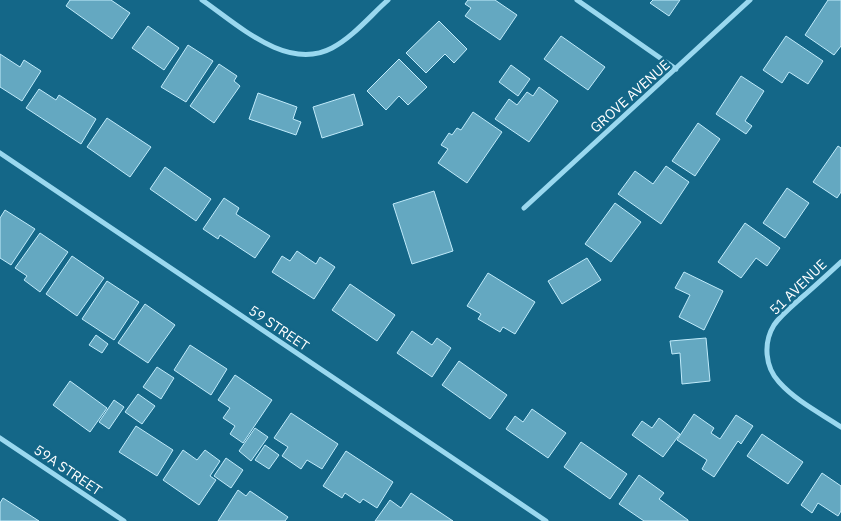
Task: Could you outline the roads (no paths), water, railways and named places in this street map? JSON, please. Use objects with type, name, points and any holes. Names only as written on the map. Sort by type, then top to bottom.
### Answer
[{"type":"street","points":[[202,0],[263,42],[294,54],[306,55],[324,51],[340,42],[388,0]]},
{"type":"street","points":[[577,0],[676,69]]},
{"type":"street","name":"GROVE AVENUE","points":[[524,208],[750,0]]},
{"type":"street","name":"59 STREET","points":[[0,153],[546,521]]},
{"type":"street","name":"51 AVENUE","points":[[841,262],[784,313],[774,325],[770,335],[767,359],[774,375],[784,387],[841,427]]},
{"type":"street","name":"59A STREET","points":[[0,438],[124,521]]}]
